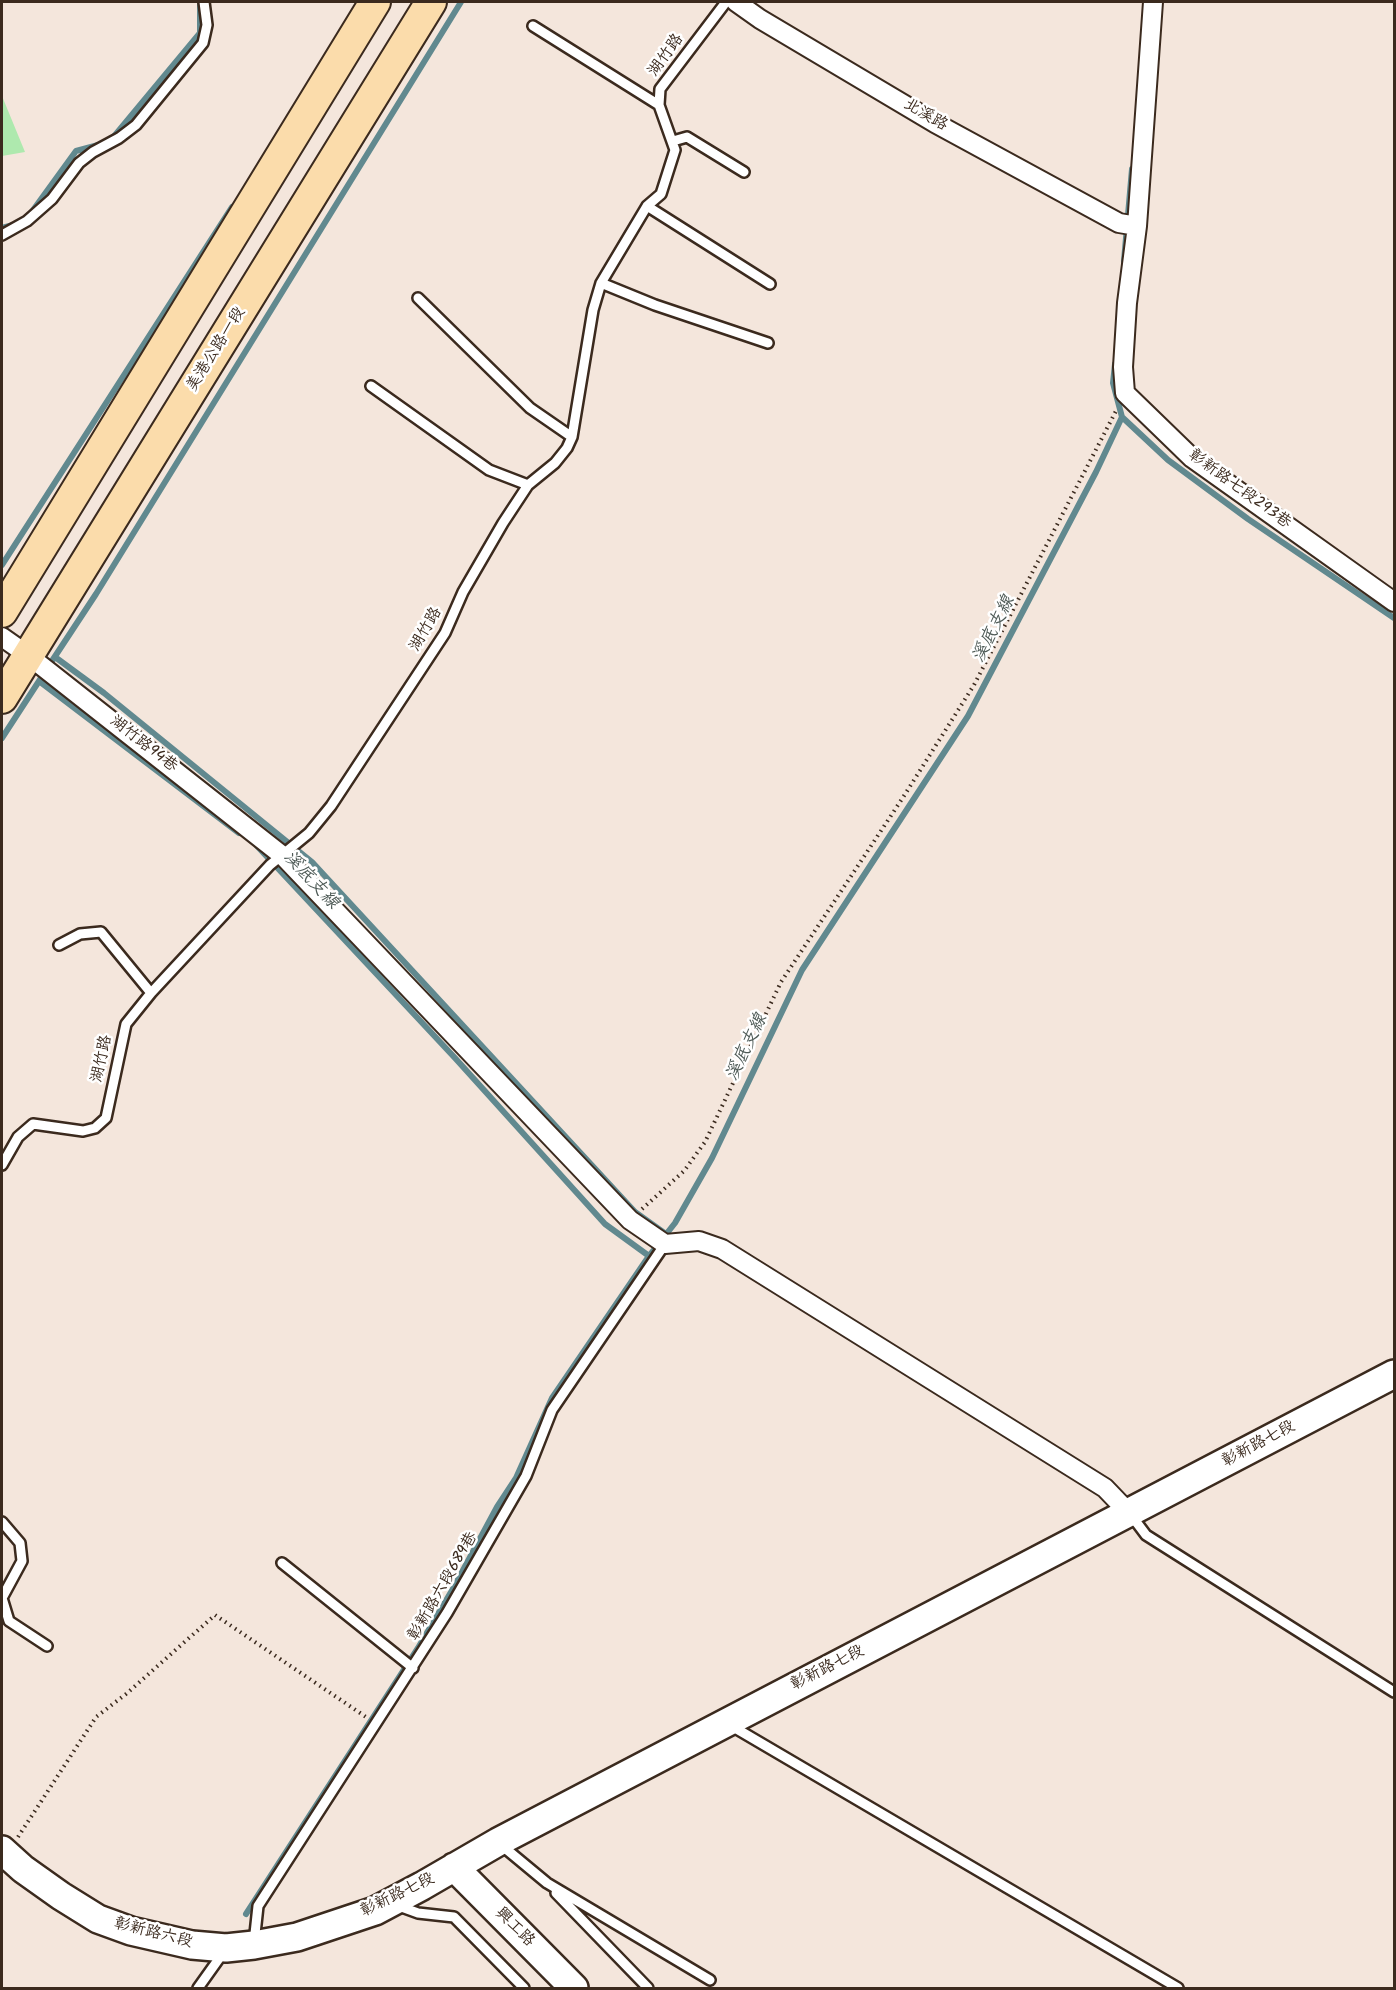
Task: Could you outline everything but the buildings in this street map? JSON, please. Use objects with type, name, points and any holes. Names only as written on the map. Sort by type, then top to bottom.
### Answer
[{"type":"main road","points":[[2,612],[375,2]]},
{"type":"main road","name":"美港公路一段","points":[[2,698],[431,2]]},
{"type":"street","name":"北溪路","points":[[736,2],[760,19],[935,123],[1128,224]]},
{"type":"street","points":[[1125,393],[1123,367],[1128,224],[1153,2]]},
{"type":"street","name":"彰新路七段293巷","points":[[1125,393],[1192,458],[1395,602]]},
{"type":"street","name":"湖竹路94巷","points":[[2,637],[283,856],[630,1220],[665,1244]]},
{"type":"street","points":[[665,1244],[699,1241],[722,1249],[1105,1488],[1129,1513]]},
{"type":"street","name":"彰新路七段","points":[[254,1946],[297,1937],[375,1911],[498,1842],[725,1722],[1395,1374]]},
{"type":"street","name":"彰新路六段","points":[[4,1852],[61,1896],[98,1919],[151,1936],[192,1945],[226,1948],[254,1946]]},
{"type":"street","name":"興工路","points":[[454,1867],[574,1989]]},
{"type":"lane","points":[[2,235],[27,221],[52,199],[79,164],[93,152],[119,138],[136,125],[203,43],[207,25],[204,2]]},
{"type":"lane","name":"湖竹路","points":[[2,1165],[18,1137],[33,1124],[83,1131],[95,1128],[106,1118],[126,1023],[270,865],[309,833],[343,787],[445,633],[464,592],[503,523],[528,485],[555,463],[567,448],[572,436],[593,310],[601,283],[647,206],[661,194],[675,150],[659,105],[660,88],[726,2]]},
{"type":"lane","points":[[533,26],[659,105]]},
{"type":"lane","points":[[673,141],[687,137],[744,172]]},
{"type":"lane","points":[[647,206],[770,284]]},
{"type":"lane","points":[[601,283],[655,305],[768,343]]},
{"type":"lane","points":[[418,298],[530,408],[572,436]]},
{"type":"lane","points":[[371,386],[489,470],[528,485]]},
{"type":"lane","points":[[59,945],[80,934],[101,932],[151,993]]},
{"type":"lane","name":"彰新路六段689巷","points":[[254,1946],[258,1906],[413,1668],[526,1476],[552,1410],[665,1244]]},
{"type":"lane","points":[[1129,1513],[1146,1535],[1395,1692]]},
{"type":"lane","points":[[2,1522],[20,1543],[22,1561],[2,1598],[9,1621],[47,1646]]},
{"type":"lane","points":[[282,1563],[413,1668]]},
{"type":"lane","points":[[725,1722],[1178,1989]]},
{"type":"lane","points":[[498,1842],[547,1883],[648,1989]]},
{"type":"lane","points":[[547,1883],[710,1980]]},
{"type":"lane","points":[[392,1902],[418,1913],[454,1917],[524,1989]]},
{"type":"lane","points":[[198,1989],[226,1948]]},
{"type":"path","points":[[630,1220],[684,1171],[705,1142],[781,982],[974,685],[1125,393]]},
{"type":"path","points":[[4,1852],[96,1717],[126,1694],[215,1615],[377,1724]]},
{"type":"green space","points":[[2,96],[25,152],[2,156]]},
{"type":"waterway","points":[[111,140],[200,33],[200,2]]},
{"type":"waterway","points":[[48,667],[96,594],[461,2]]},
{"type":"waterway","points":[[31,213],[76,151],[102,144]]},
{"type":"waterway","points":[[1124,261],[1132,169]]},
{"type":"waterway","points":[[2,565],[232,207]]},
{"type":"waterway","points":[[2,228],[13,225]]},
{"type":"waterway","points":[[1115,364],[1113,383],[1122,417]]},
{"type":"waterway","name":"溪底支線","points":[[257,846],[455,1058],[605,1224],[649,1256],[675,1223],[712,1158],[802,970],[968,716],[1096,472],[1122,417],[1168,460],[1248,519],[1394,618]]},
{"type":"waterway","points":[[55,657],[104,693],[312,862],[635,1212],[663,1232]]},
{"type":"waterway","points":[[2,738],[41,678]]},
{"type":"waterway","name":"溪底支線","points":[[39,681],[239,833]]},
{"type":"waterway","points":[[246,1914],[418,1648],[497,1507],[516,1478],[552,1398],[649,1256]]}]
